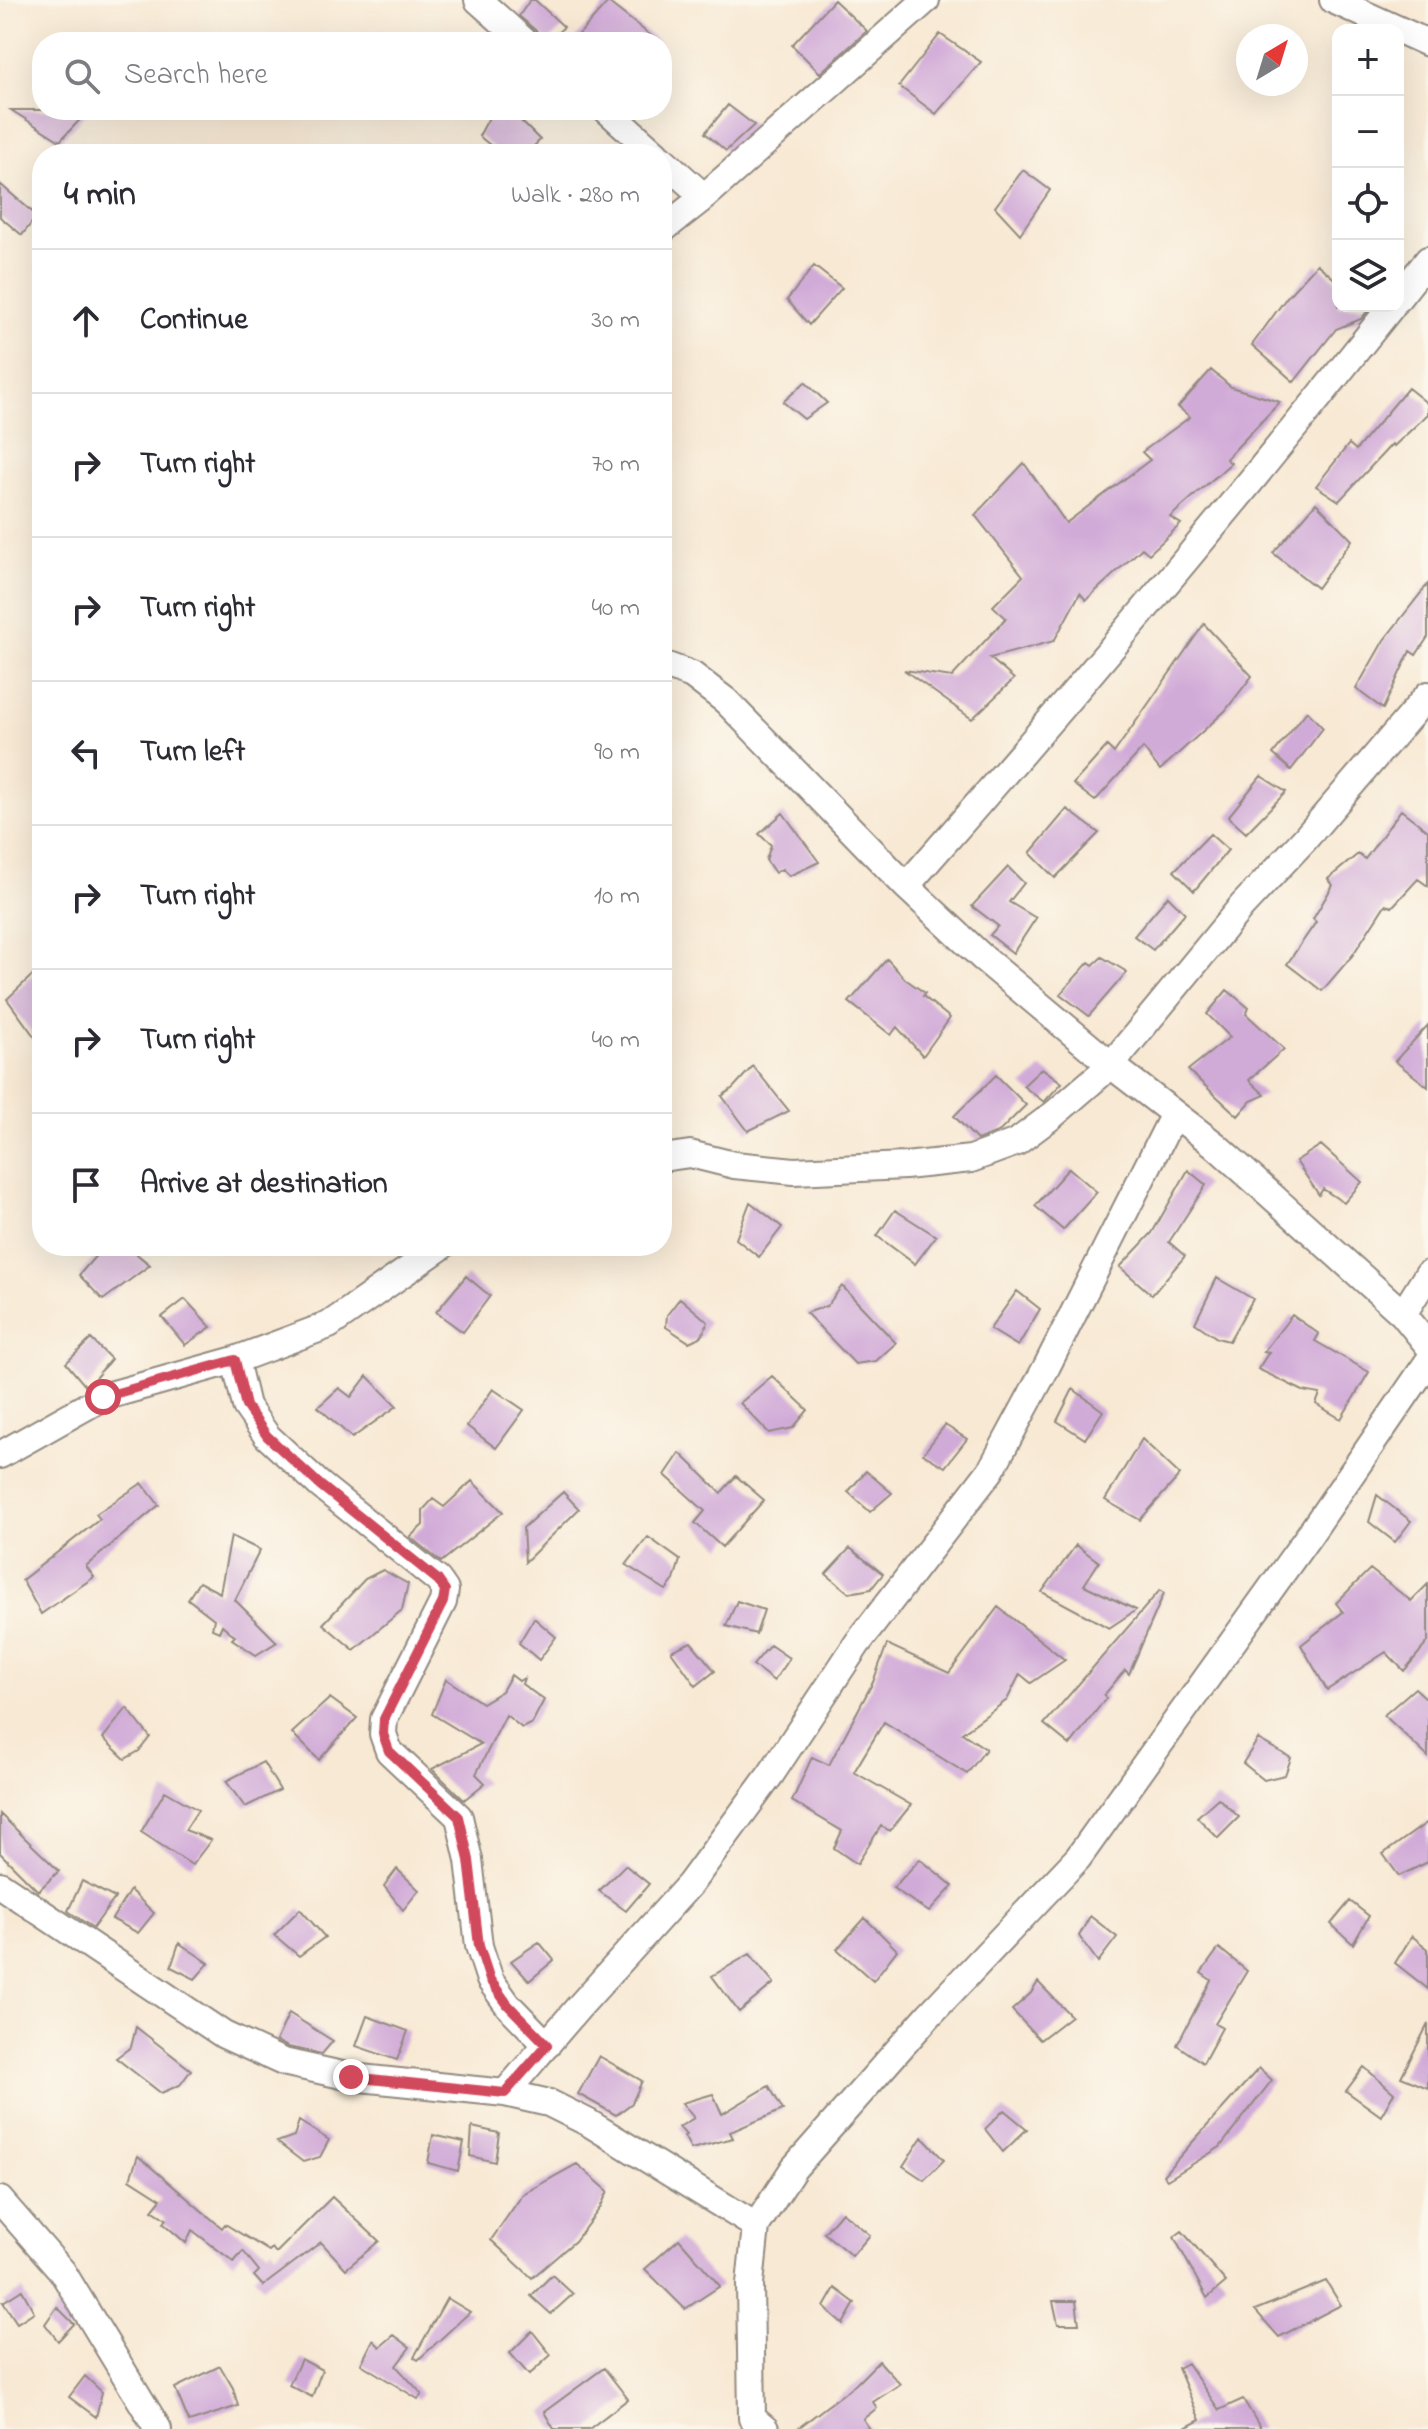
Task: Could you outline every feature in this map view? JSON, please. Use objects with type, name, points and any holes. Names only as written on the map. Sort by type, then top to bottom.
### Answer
[{"type":"street","points":[[478,0],[514,32]]},
{"type":"street","points":[[672,222],[926,0]]},
{"type":"street","points":[[1333,0],[1428,43]]},
{"type":"street","points":[[618,120],[645,144]]},
{"type":"street","points":[[672,168],[704,197]]},
{"type":"street","points":[[1404,290],[1428,260]]},
{"type":"street","points":[[906,886],[1096,666],[1387,312]]},
{"type":"street","points":[[672,668],[692,675],[726,701],[906,886],[983,958],[1111,1065],[1215,1145],[1403,1314],[1428,1345]]},
{"type":"street","points":[[672,1157],[690,1154],[734,1165],[794,1171],[905,1166],[971,1159],[1017,1142],[1111,1065],[1242,906],[1304,840],[1428,695]]},
{"type":"street","points":[[505,2093],[690,1884],[771,1774],[857,1644],[991,1470],[1174,1114]]},
{"type":"street","points":[[0,1455],[103,1397],[235,1360],[329,1325],[428,1256]]},
{"type":"street","points":[[1403,1314],[1428,1274]]},
{"type":"street","points":[[235,1360],[246,1406],[267,1436],[320,1485],[438,1580],[445,1590],[443,1602],[384,1719],[383,1734],[389,1751],[459,1817],[467,1848],[479,1946],[490,1980],[508,2005],[547,2045]]},
{"type":"street","points":[[751,2426],[750,2284],[756,2226],[794,2168],[929,2015],[1078,1858],[1310,1534],[1428,1362]]},
{"type":"street","points":[[0,1885],[224,2035],[283,2062],[351,2077],[505,2093],[549,2103],[589,2123],[756,2226]]},
{"type":"street","points":[[0,2200],[62,2271],[158,2429]]},
{"type":"building","points":[[530,0],[535,0],[564,27],[558,32],[538,32],[519,16]]},
{"type":"building","points":[[834,0],[867,31],[820,73],[792,45]]},
{"type":"building","points":[[608,2],[646,32],[581,32]]},
{"type":"building","points":[[940,34],[981,62],[936,114],[899,86]]},
{"type":"building","points":[[728,105],[754,125],[726,151],[705,133]]},
{"type":"building","points":[[11,110],[32,110],[32,120],[80,120],[60,141]]},
{"type":"building","points":[[488,120],[520,120],[540,140],[536,144],[489,144],[479,136]]},
{"type":"building","points":[[1023,170],[1050,190],[1020,234],[995,207]]},
{"type":"building","points":[[0,184],[32,212],[32,222],[22,235],[0,217]]},
{"type":"building","points":[[1317,264],[1332,277],[1332,312],[1367,312],[1361,319],[1336,329],[1294,382],[1252,345],[1287,297]]},
{"type":"building","points":[[814,266],[842,288],[809,325],[787,300]]},
{"type":"building","points":[[1211,370],[1231,387],[1280,402],[1226,459],[1231,463],[1170,517],[1181,524],[1149,554],[1142,548],[1086,600],[1080,593],[1054,641],[990,658],[1014,679],[972,719],[904,670],[952,677],[1006,618],[993,606],[1023,576],[975,515],[1024,463],[1066,523],[1150,460],[1142,452],[1190,417],[1178,407]]},
{"type":"building","points":[[805,382],[827,403],[804,419],[783,402]]},
{"type":"building","points":[[1408,388],[1428,404],[1428,414],[1394,446],[1392,444],[1339,501],[1316,486],[1349,444],[1356,450]]},
{"type":"building","points":[[1316,503],[1352,540],[1317,588],[1273,553]]},
{"type":"building","points":[[1428,584],[1428,637],[1416,655],[1410,651],[1383,709],[1356,689],[1384,640]]},
{"type":"building","points":[[1204,624],[1252,676],[1225,711],[1160,770],[1143,748],[1095,801],[1073,784],[1107,746],[1114,753]]},
{"type":"building","points":[[1307,711],[1323,728],[1291,770],[1273,754]]},
{"type":"building","points":[[1261,776],[1286,792],[1246,833],[1228,817]]},
{"type":"building","points":[[1067,809],[1099,833],[1055,878],[1030,853]]},
{"type":"building","points":[[1401,810],[1428,831],[1428,886],[1418,879],[1392,907],[1385,905],[1352,956],[1322,991],[1287,964],[1316,922],[1313,919],[1333,885],[1328,879],[1358,854],[1365,859]]},
{"type":"building","points":[[783,813],[819,862],[789,876],[782,869],[775,873],[766,860],[771,845],[759,834]]},
{"type":"building","points":[[1210,834],[1228,850],[1194,891],[1174,871]]},
{"type":"building","points":[[1008,867],[1024,883],[1009,902],[1036,918],[1013,953],[990,935],[998,926],[972,906]]},
{"type":"building","points":[[1168,896],[1185,913],[1153,950],[1134,936]]},
{"type":"building","points":[[1102,957],[1127,972],[1089,1016],[1060,994],[1089,962],[1093,965]]},
{"type":"building","points":[[887,959],[950,1018],[923,1056],[897,1027],[891,1035],[849,1002]]},
{"type":"building","points":[[32,975],[32,1033],[7,999]]},
{"type":"building","points":[[1227,990],[1249,1008],[1246,1014],[1284,1049],[1249,1080],[1265,1095],[1251,1101],[1238,1116],[1188,1070],[1230,1037],[1207,1014]]},
{"type":"building","points":[[1428,1025],[1428,1087],[1395,1061]]},
{"type":"building","points":[[753,1066],[789,1111],[748,1131],[722,1096]]},
{"type":"building","points":[[1042,1068],[1062,1083],[1044,1102],[1023,1086]]},
{"type":"building","points":[[996,1075],[1026,1105],[1000,1131],[977,1140],[954,1116]]},
{"type":"building","points":[[1321,1145],[1362,1182],[1344,1203],[1323,1189],[1319,1195],[1296,1161]]},
{"type":"building","points":[[1069,1168],[1097,1192],[1063,1230],[1035,1206]]},
{"type":"building","points":[[1188,1170],[1206,1185],[1169,1242],[1185,1256],[1152,1295],[1120,1267],[1152,1233]]},
{"type":"building","points":[[750,1202],[782,1227],[759,1257],[736,1239]]},
{"type":"building","points":[[895,1210],[936,1236],[915,1264],[877,1236]]},
{"type":"building","points":[[95,1256],[139,1256],[150,1265],[103,1300],[79,1275]]},
{"type":"building","points":[[466,1276],[490,1296],[463,1332],[436,1312]]},
{"type":"building","points":[[1217,1278],[1253,1299],[1229,1341],[1217,1338],[1195,1323]]},
{"type":"building","points":[[842,1286],[896,1343],[876,1361],[855,1364],[806,1313],[827,1306]]},
{"type":"building","points":[[1017,1291],[1040,1309],[1018,1346],[990,1329]]},
{"type":"building","points":[[680,1298],[708,1322],[702,1336],[689,1342],[666,1327],[667,1315]]},
{"type":"building","points":[[185,1299],[211,1327],[185,1345],[162,1317]]},
{"type":"building","points":[[1292,1315],[1319,1334],[1315,1341],[1369,1372],[1341,1419],[1316,1404],[1320,1394],[1303,1391],[1258,1369],[1269,1352],[1264,1351]]},
{"type":"building","points":[[91,1339],[111,1359],[87,1388],[66,1363]]},
{"type":"building","points":[[367,1376],[397,1406],[352,1438],[318,1407],[339,1388],[351,1397]]},
{"type":"building","points":[[772,1376],[808,1410],[793,1428],[769,1433],[740,1403]]},
{"type":"building","points":[[493,1389],[524,1410],[496,1448],[467,1426]]},
{"type":"building","points":[[1073,1389],[1103,1411],[1085,1439],[1057,1421]]},
{"type":"building","points":[[945,1425],[967,1439],[945,1467],[923,1454]]},
{"type":"building","points":[[1142,1439],[1180,1475],[1140,1520],[1105,1500]]},
{"type":"building","points":[[680,1453],[721,1493],[736,1476],[764,1500],[722,1547],[695,1523],[705,1511],[665,1475]]},
{"type":"building","points":[[866,1471],[892,1493],[870,1512],[848,1492]]},
{"type":"building","points":[[472,1481],[503,1512],[441,1562],[410,1537],[423,1525],[423,1510],[433,1499],[444,1507]]},
{"type":"building","points":[[142,1483],[159,1505],[86,1566],[94,1577],[41,1614],[22,1580],[100,1519],[96,1514]]},
{"type":"building","points":[[563,1492],[579,1509],[525,1562],[523,1528]]},
{"type":"building","points":[[1377,1495],[1411,1521],[1395,1542],[1369,1522]]},
{"type":"building","points":[[231,1536],[260,1550],[235,1600],[277,1642],[256,1655],[232,1639],[235,1636],[222,1625],[219,1632],[212,1629],[214,1619],[188,1599],[199,1582],[220,1593]]},
{"type":"building","points":[[648,1537],[680,1560],[674,1580],[666,1590],[626,1565]]},
{"type":"building","points":[[1076,1545],[1099,1562],[1084,1585],[1136,1610],[1109,1628],[1042,1592]]},
{"type":"building","points":[[850,1548],[883,1574],[871,1589],[849,1593],[826,1574]]},
{"type":"building","points":[[1370,1569],[1411,1601],[1428,1584],[1428,1642],[1404,1671],[1386,1652],[1327,1690],[1301,1645],[1343,1612],[1336,1603]]},
{"type":"building","points":[[383,1570],[408,1584],[402,1610],[354,1650],[323,1624],[365,1579]]},
{"type":"building","points":[[1160,1590],[1164,1593],[1129,1674],[1125,1670],[1104,1695],[1106,1698],[1070,1745],[1044,1724]]},
{"type":"building","points":[[737,1601],[764,1610],[756,1634],[726,1626]]},
{"type":"building","points":[[998,1607],[1065,1660],[1031,1683],[1020,1674],[1007,1700],[962,1733],[986,1749],[967,1774],[884,1722],[854,1772],[911,1805],[890,1831],[881,1826],[857,1864],[834,1848],[842,1831],[792,1801],[812,1757],[829,1765],[873,1682],[887,1644],[949,1673]]},
{"type":"building","points":[[534,1618],[556,1637],[539,1660],[519,1643]]},
{"type":"building","points":[[691,1642],[715,1671],[696,1686],[671,1651]]},
{"type":"building","points":[[770,1645],[789,1658],[774,1681],[753,1665]]},
{"type":"building","points":[[511,1675],[519,1681],[524,1678],[522,1684],[544,1700],[532,1723],[522,1728],[506,1715],[476,1774],[485,1783],[464,1800],[432,1769],[481,1744],[432,1714],[446,1679],[482,1703],[502,1691]]},
{"type":"building","points":[[1415,1688],[1428,1700],[1428,1757],[1384,1715]]},
{"type":"building","points":[[330,1698],[357,1718],[319,1760],[292,1733]]},
{"type":"building","points":[[127,1708],[150,1737],[139,1751],[125,1759],[103,1738]]},
{"type":"building","points":[[1258,1739],[1291,1758],[1285,1775],[1264,1780],[1243,1763]]},
{"type":"building","points":[[263,1762],[280,1790],[245,1807],[226,1781]]},
{"type":"building","points":[[165,1791],[198,1810],[185,1830],[211,1840],[192,1865],[141,1832]]},
{"type":"building","points":[[1218,1798],[1239,1817],[1218,1838],[1197,1817]]},
{"type":"building","points":[[0,1814],[59,1871],[38,1891],[0,1853]]},
{"type":"building","points":[[1428,1822],[1428,1862],[1399,1876],[1383,1854]]},
{"type":"building","points":[[920,1859],[953,1886],[929,1912],[893,1888]]},
{"type":"building","points":[[625,1865],[649,1884],[626,1911],[599,1891]]},
{"type":"building","points":[[397,1869],[419,1890],[403,1910],[384,1886]]},
{"type":"building","points":[[82,1881],[115,1898],[93,1928],[68,1911]]},
{"type":"building","points":[[130,1890],[154,1913],[138,1933],[112,1919]]},
{"type":"building","points":[[1350,1901],[1369,1916],[1353,1944],[1331,1924]]},
{"type":"building","points":[[300,1909],[325,1937],[299,1956],[274,1935]]},
{"type":"building","points":[[1090,1916],[1117,1937],[1098,1962],[1079,1936]]},
{"type":"building","points":[[865,1918],[897,1950],[873,1981],[837,1949]]},
{"type":"building","points":[[1412,1936],[1428,1949],[1428,1989],[1395,1963]]},
{"type":"building","points":[[539,1942],[554,1960],[529,1981],[511,1961]]},
{"type":"building","points":[[179,1943],[209,1963],[195,1979],[171,1967]]},
{"type":"building","points":[[1219,1948],[1247,1971],[1215,2024],[1222,2028],[1203,2063],[1177,2045],[1211,1980],[1201,1973]]},
{"type":"building","points":[[750,1954],[774,1983],[739,2012],[712,1976]]},
{"type":"building","points":[[1038,1982],[1071,2016],[1040,2040],[1012,2010]]},
{"type":"building","points":[[289,2013],[333,2041],[322,2054],[288,2047],[276,2041]]},
{"type":"building","points":[[367,2016],[408,2031],[397,2060],[356,2046]]},
{"type":"building","points":[[1428,2024],[1428,2088],[1401,2077]]},
{"type":"building","points":[[136,2027],[191,2070],[180,2085],[161,2093],[116,2058],[131,2047]]},
{"type":"building","points":[[599,2056],[642,2081],[632,2103],[616,2115],[578,2094]]},
{"type":"building","points":[[1364,2067],[1394,2093],[1381,2116],[1346,2091]]},
{"type":"building","points":[[1259,2068],[1272,2080],[1220,2147],[1167,2180],[1163,2175]]},
{"type":"building","points":[[769,2086],[783,2110],[730,2132],[733,2138],[691,2149],[679,2127],[694,2118],[682,2103],[713,2094],[722,2114]]},
{"type":"building","points":[[1004,2110],[1027,2129],[1003,2152],[985,2129]]},
{"type":"building","points":[[299,2121],[329,2140],[320,2157],[303,2162],[277,2142],[294,2136]]},
{"type":"building","points":[[472,2127],[499,2133],[495,2162],[470,2156]]},
{"type":"building","points":[[433,2135],[464,2142],[458,2171],[428,2163]]},
{"type":"building","points":[[922,2137],[944,2160],[924,2180],[903,2166]]},
{"type":"building","points":[[138,2156],[222,2228],[225,2224],[269,2251],[272,2248],[276,2253],[332,2197],[379,2241],[346,2269],[321,2242],[263,2286],[254,2276],[259,2271],[243,2251],[234,2262],[192,2230],[186,2243],[163,2223],[166,2219],[152,2210],[161,2199],[130,2179]]},
{"type":"building","points":[[577,2164],[608,2191],[600,2208],[575,2241],[532,2278],[491,2240],[523,2194]]},
{"type":"building","points":[[842,2212],[870,2235],[852,2256],[824,2233]]},
{"type":"building","points":[[1182,2231],[1226,2282],[1207,2298],[1174,2237]]},
{"type":"building","points":[[679,2239],[720,2286],[685,2309],[645,2269]]},
{"type":"building","points":[[552,2275],[573,2294],[551,2314],[531,2296]]},
{"type":"building","points":[[1326,2281],[1341,2305],[1279,2337],[1255,2310]]},
{"type":"building","points":[[835,2288],[855,2303],[843,2324],[824,2307]]},
{"type":"building","points":[[22,2290],[34,2312],[17,2323],[3,2302]]},
{"type":"building","points":[[447,2298],[470,2312],[418,2360],[414,2357]]},
{"type":"building","points":[[1053,2301],[1076,2301],[1079,2324],[1058,2324]]},
{"type":"building","points":[[57,2307],[74,2324],[58,2341],[45,2324]]},
{"type":"building","points":[[532,2331],[551,2355],[529,2375],[510,2353]]},
{"type":"building","points":[[394,2335],[410,2347],[396,2366],[422,2394],[418,2399],[361,2364],[373,2340],[380,2347]]},
{"type":"building","points":[[301,2359],[322,2370],[312,2397],[289,2385]]},
{"type":"building","points":[[879,2361],[900,2384],[873,2402],[877,2408],[863,2419],[870,2429],[797,2429],[856,2384]]},
{"type":"building","points":[[1187,2363],[1219,2410],[1243,2399],[1261,2429],[1183,2429],[1200,2420],[1178,2368]]},
{"type":"building","points":[[220,2366],[233,2388],[238,2406],[189,2422],[175,2388]]},
{"type":"building","points":[[604,2368],[628,2399],[589,2429],[554,2429],[544,2412]]},
{"type":"building","points":[[85,2376],[102,2392],[96,2417],[69,2397]]},
{"type":"route","points":[[103,1397],[235,1360],[246,1406],[267,1436],[320,1485],[438,1580],[445,1590],[443,1602],[384,1719],[383,1734],[389,1751],[459,1817],[469,1860],[479,1946],[490,1980],[508,2005],[547,2045],[505,2093],[351,2077]]}]
